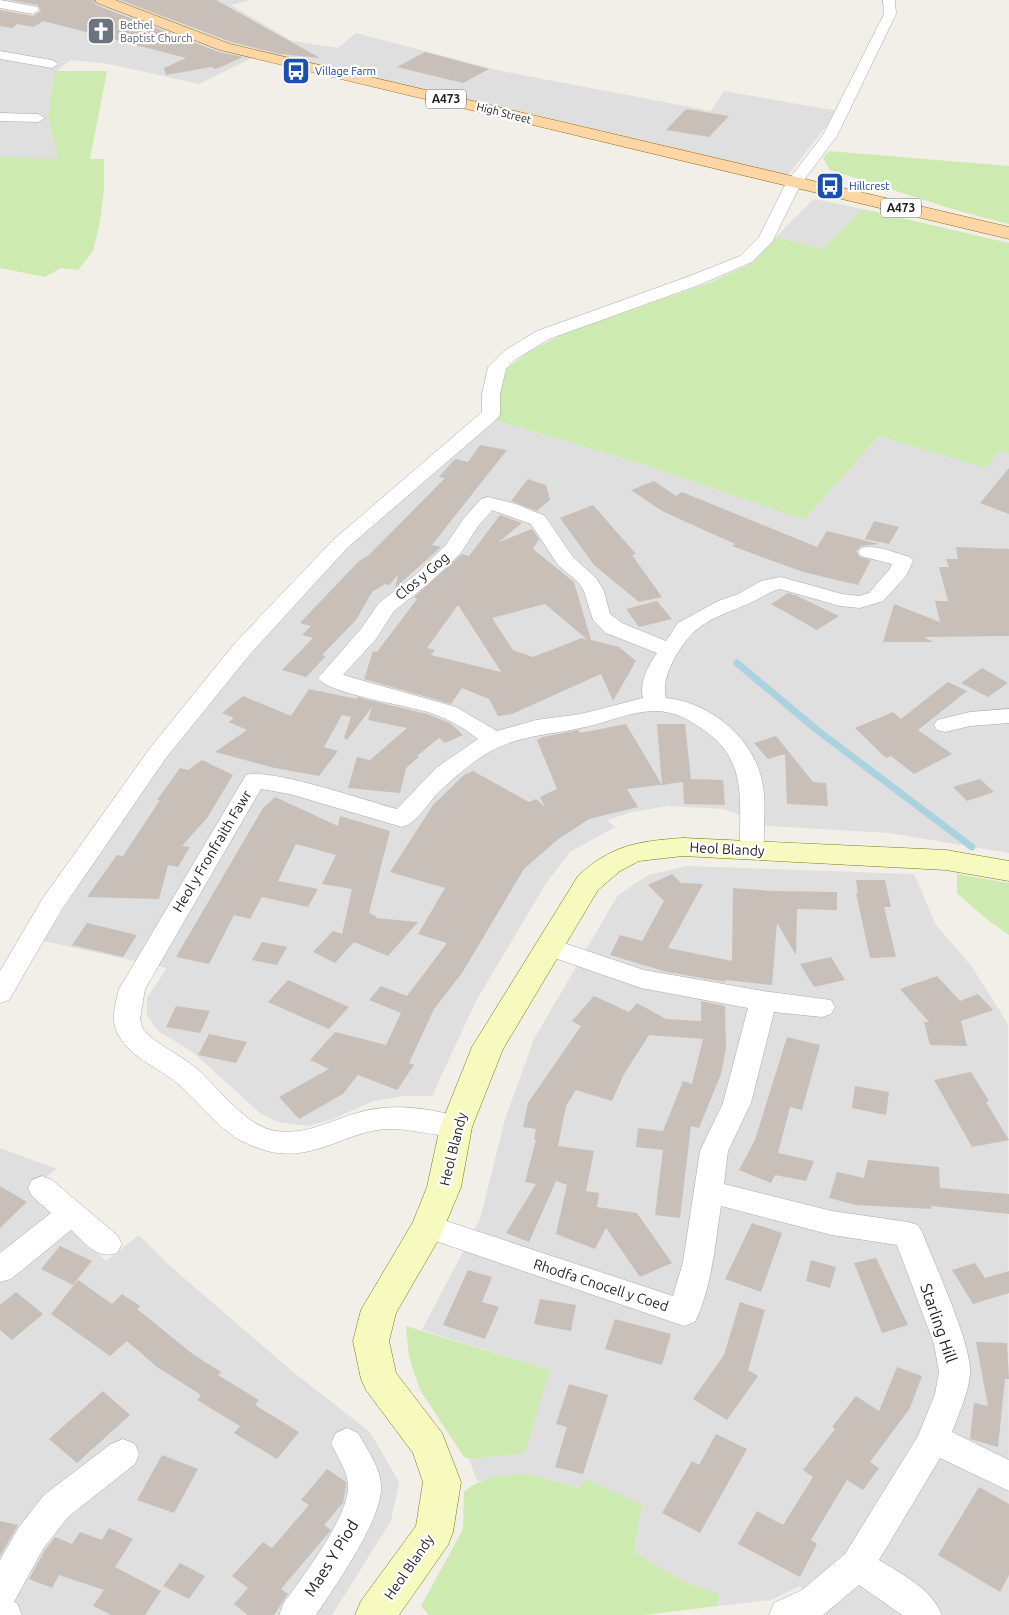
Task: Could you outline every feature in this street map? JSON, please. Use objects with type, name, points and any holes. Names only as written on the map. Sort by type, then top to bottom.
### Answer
[{"type":"main road","name":"High Street","points":[[102,0],[226,48],[794,183]]},
{"type":"main road","name":"A473","points":[[794,183],[1009,233]]},
{"type":"street","points":[[3,5],[23,0]]},
{"type":"street","points":[[0,993],[52,904],[158,753],[182,722],[250,641],[340,544],[491,414],[491,394],[497,367],[510,355],[543,335],[746,259],[766,239],[794,183],[830,136],[890,14],[889,0]]},
{"type":"street","points":[[3,5],[32,10]]},
{"type":"street","points":[[0,55],[52,64]]},
{"type":"street","points":[[0,117],[38,118]]},
{"type":"street","name":"Clos y Gog","points":[[494,740],[472,722],[441,707],[370,691],[329,678],[368,634],[386,607],[421,580],[453,550],[471,522],[488,503],[509,508],[538,520],[548,532],[565,561],[586,578],[594,591],[600,616],[614,628],[670,650]]},
{"type":"street","points":[[656,704],[652,689],[660,664],[686,628],[718,608],[745,598],[768,584],[782,583],[840,600],[860,602],[876,597],[898,572],[907,554],[868,552]]},
{"type":"street","name":"Heol y Fronfraith Fawr","points":[[456,1127],[424,1119],[389,1118],[360,1122],[332,1134],[309,1140],[286,1142],[261,1138],[238,1126],[180,1070],[136,1044],[126,1025],[126,1009],[132,989],[254,780],[292,787],[402,819],[418,798],[455,763],[494,740],[535,727],[581,721],[656,704],[681,708],[709,721],[722,731],[741,756],[751,781],[752,850]]},
{"type":"street","points":[[945,725],[970,719],[1009,716]]},
{"type":"street","name":"Heol Blandy","points":[[375,1615],[434,1532],[442,1482],[429,1444],[379,1379],[371,1341],[378,1310],[428,1227],[444,1187],[456,1127],[488,1047],[588,883],[604,866],[623,855],[649,849],[683,847],[958,861],[1009,871]]},
{"type":"street","points":[[549,947],[641,979],[763,1001],[822,1007]]},
{"type":"street","name":"Rhodfa Cnocell y Coed","points":[[428,1227],[684,1313],[698,1262],[714,1151],[737,1103],[763,1001]]},
{"type":"street","points":[[42,1188],[107,1244]]},
{"type":"street","name":"Starling Hill","points":[[708,1192],[809,1219],[870,1232],[908,1234],[950,1344],[955,1372],[952,1394],[933,1439],[857,1565],[814,1602],[786,1615]]},
{"type":"street","points":[[0,1270],[72,1213]]},
{"type":"street","points":[[933,1439],[1009,1476]]},
{"type":"street","name":"Maes Y Piod","points":[[296,1615],[358,1516],[365,1486],[347,1443]]},
{"type":"street","points":[[0,1593],[31,1538],[56,1506],[123,1454]]},
{"type":"street","points":[[857,1565],[911,1600],[925,1615]]},
{"type":"street","points":[[0,1614],[5,1615]]},
{"type":"shaded area","points":[[0,0],[251,0],[231,5],[292,41],[338,48],[356,33],[501,71],[711,111],[724,91],[838,111],[787,176],[262,53],[199,84],[109,64],[71,60],[55,72],[48,116],[59,159],[14,159],[0,157]]},
{"type":"shaded area","points":[[814,199],[863,209],[822,249],[776,237]]},
{"type":"shaded area","points":[[492,419],[651,467],[804,520],[879,436],[984,467],[999,451],[1009,454],[1009,853],[889,833],[769,826],[723,809],[668,806],[632,812],[607,820],[615,827],[570,852],[545,885],[476,1001],[432,1096],[404,1096],[374,1101],[330,1120],[308,1126],[278,1122],[261,1114],[194,1053],[158,1031],[147,1015],[147,998],[167,968],[43,941],[161,757],[329,565]]},
{"type":"shaded area","points":[[687,866],[914,874],[936,925],[972,967],[1008,1024],[1009,1615],[823,1615],[800,1586],[771,1600],[718,1606],[719,1594],[685,1582],[634,1552],[642,1505],[529,1474],[477,1481],[469,1459],[520,1454],[550,1370],[422,1330],[480,1219],[505,1119],[534,1039],[618,895],[648,875]]},
{"type":"shaded area","points":[[0,1148],[57,1169],[27,1190],[106,1261],[139,1235],[169,1265],[293,1372],[370,1432],[399,1482],[391,1521],[332,1615],[0,1615]]},
{"type":"green space","points":[[55,71],[107,71],[90,159],[104,159],[104,189],[100,222],[93,251],[78,270],[61,268],[45,277],[0,268],[0,157],[58,159],[48,116]]},
{"type":"green space","points":[[829,151],[1009,166],[1009,224],[959,211],[830,170],[823,158]]},
{"type":"green space","points":[[863,209],[1009,243],[1009,454],[999,451],[985,468],[879,436],[804,520],[651,467],[492,419],[506,369],[528,352],[561,335],[711,282],[752,263],[776,237],[822,249]]},
{"type":"green space","points":[[957,874],[1009,883],[1009,935],[985,918],[957,893]]},
{"type":"green space","points":[[406,1326],[550,1370],[526,1449],[520,1454],[469,1459],[464,1457],[420,1390],[409,1357]]},
{"type":"green space","points":[[529,1474],[579,1488],[586,1479],[642,1505],[634,1552],[685,1582],[719,1594],[718,1606],[644,1615],[429,1615],[421,1606],[463,1529],[464,1492],[487,1479]]},
{"type":"building","points":[[10,0],[93,0],[96,5],[219,52],[243,57],[216,69],[211,67],[166,75],[164,68],[186,58],[43,21],[34,27],[17,24],[12,28],[0,26],[0,10],[33,16],[41,11],[38,5]]},
{"type":"building","points":[[120,0],[216,0],[320,58],[280,54],[231,42]]},
{"type":"building","points":[[425,52],[489,69],[463,83],[397,67]]},
{"type":"building","points":[[686,109],[729,116],[709,137],[666,130]]},
{"type":"building","points":[[480,445],[507,450],[432,545],[441,547],[395,588],[398,575],[389,585],[385,584],[372,592],[356,620],[322,655],[326,656],[306,677],[282,670],[313,638],[302,635],[311,626],[300,623],[359,561],[369,555],[445,478],[439,477],[455,459],[468,462]]},
{"type":"building","points":[[1009,468],[1009,514],[980,503]]},
{"type":"building","points":[[528,479],[546,485],[550,500],[537,511],[511,501]]},
{"type":"building","points":[[654,481],[676,496],[682,492],[817,547],[827,531],[879,544],[861,546],[856,551],[860,557],[871,560],[858,585],[803,572],[732,546],[735,544],[662,511],[631,490]]},
{"type":"building","points":[[593,505],[636,554],[632,555],[662,597],[639,602],[594,565],[560,518]]},
{"type":"building","points":[[500,515],[522,523],[499,542],[532,529],[539,539],[533,549],[574,582],[591,640],[619,647],[636,661],[613,701],[601,674],[512,714],[498,716],[489,699],[462,688],[451,704],[364,679],[373,651],[377,652],[417,599],[414,597],[462,554],[469,556]],"holes":[[[545,604],[588,640],[582,638],[533,657],[513,650],[492,618]],[[458,605],[500,670],[501,672],[431,655],[435,650],[427,648]]]},
{"type":"building","points":[[874,521],[899,527],[889,544],[865,539]]},
{"type":"building","points":[[956,547],[1009,549],[1009,636],[924,637],[933,642],[883,642],[894,604],[940,622],[935,601],[948,601],[939,567],[949,567],[946,559],[958,559]]},
{"type":"building","points":[[788,593],[839,616],[817,630],[771,604]]},
{"type":"building","points":[[657,601],[672,619],[639,627],[626,609]]},
{"type":"building","points":[[982,668],[1008,683],[988,697],[961,683]]},
{"type":"building","points":[[948,682],[967,691],[918,730],[952,754],[914,774],[891,756],[886,758],[855,728],[893,712],[901,719]]},
{"type":"building","points":[[309,689],[357,699],[357,697],[427,714],[450,723],[463,735],[445,743],[439,738],[417,756],[419,757],[406,768],[400,793],[348,788],[357,757],[370,760],[407,728],[368,720],[372,707],[347,740],[344,738],[351,717],[342,715],[324,747],[338,751],[319,776],[275,768],[215,752],[247,730],[229,722],[234,718],[222,713],[243,696],[291,716]]},
{"type":"building","points":[[626,724],[662,785],[627,789],[638,807],[589,819],[557,840],[524,869],[462,973],[434,1009],[409,1063],[414,1065],[397,1090],[358,1075],[343,1094],[299,1119],[279,1097],[329,1069],[310,1060],[335,1032],[386,1045],[401,1013],[369,1000],[381,986],[407,996],[447,943],[418,934],[445,888],[390,872],[433,805],[464,775],[473,771],[529,802],[536,799],[545,807],[540,797],[557,789],[537,740],[578,730],[580,733]]},
{"type":"building","points":[[657,724],[685,724],[691,779],[723,780],[725,805],[684,804],[683,782],[662,785]]},
{"type":"building","points":[[776,736],[813,782],[826,783],[828,806],[787,804],[785,754],[768,759],[754,743]]},
{"type":"building","points":[[202,760],[233,775],[207,818],[182,846],[190,847],[178,867],[168,865],[159,899],[87,897],[117,855],[123,856],[160,800],[157,800],[180,768],[188,770]]},
{"type":"building","points":[[980,779],[994,792],[967,801],[953,787]]},
{"type":"building","points":[[275,797],[338,826],[340,816],[390,831],[369,913],[376,916],[376,918],[418,922],[388,956],[354,942],[335,963],[313,952],[333,931],[342,934],[352,889],[322,884],[336,855],[296,844],[278,881],[318,889],[308,907],[262,897],[250,919],[234,915],[209,964],[176,957],[263,808]]},
{"type":"building","points":[[672,874],[681,883],[703,884],[668,948],[732,961],[733,888],[837,892],[837,910],[797,909],[796,955],[777,923],[772,985],[725,980],[725,982],[667,972],[610,955],[620,935],[642,941],[664,901],[648,885]]},
{"type":"building","points":[[856,880],[885,880],[891,907],[884,907],[896,957],[870,958],[856,893],[858,893]]},
{"type":"building","points":[[87,923],[137,935],[123,957],[72,945]]},
{"type":"building","points":[[262,942],[287,947],[277,965],[252,960]]},
{"type":"building","points":[[831,957],[845,980],[814,987],[800,964]]},
{"type":"building","points":[[937,976],[960,1001],[978,994],[993,1010],[961,1021],[967,1046],[930,1045],[924,1022],[929,1022],[900,989]]},
{"type":"building","points":[[288,980],[349,1007],[329,1029],[268,1002]]},
{"type":"building","points":[[594,996],[629,1012],[637,1003],[666,1019],[701,1021],[701,1001],[725,1006],[726,1048],[721,1074],[699,1128],[691,1126],[680,1218],[655,1215],[663,1150],[636,1147],[638,1128],[663,1131],[683,1081],[692,1084],[703,1039],[649,1035],[624,1074],[612,1101],[576,1090],[566,1106],[558,1146],[594,1151],[586,1191],[599,1193],[597,1207],[637,1213],[672,1263],[640,1277],[606,1228],[595,1249],[556,1234],[567,1185],[556,1181],[529,1242],[506,1233],[536,1184],[525,1182],[536,1140],[534,1139],[536,1129],[523,1127],[528,1103],[581,1026],[572,1021]]},
{"type":"building","points":[[176,1006],[210,1011],[200,1033],[166,1027]]},
{"type":"building","points":[[209,1034],[247,1042],[236,1063],[198,1055]]},
{"type":"building","points":[[787,1037],[820,1045],[802,1110],[790,1107],[778,1153],[814,1161],[806,1181],[775,1175],[771,1183],[739,1170],[755,1140]]},
{"type":"building","points":[[971,1072],[989,1101],[986,1102],[1009,1140],[972,1147],[934,1080]]},
{"type":"building","points":[[855,1086],[889,1092],[886,1115],[852,1108]]},
{"type":"building","points":[[868,1160],[939,1167],[940,1188],[1009,1194],[1009,1214],[931,1206],[932,1209],[856,1205],[829,1198],[837,1172],[864,1178]]},
{"type":"building","points":[[0,1186],[27,1202],[0,1228]]},
{"type":"building","points":[[752,1223],[782,1233],[761,1292],[725,1279]]},
{"type":"building","points":[[60,1246],[92,1261],[73,1285],[41,1269]]},
{"type":"building","points":[[876,1258],[908,1325],[882,1333],[854,1263]]},
{"type":"building","points":[[811,1260],[836,1267],[830,1288],[806,1281]]},
{"type":"building","points":[[975,1263],[985,1278],[1009,1271],[1009,1293],[973,1304],[952,1270]]},
{"type":"building","points":[[468,1270],[492,1277],[482,1302],[499,1307],[485,1339],[443,1325]]},
{"type":"building","points":[[78,1280],[112,1304],[122,1294],[140,1306],[137,1309],[194,1355],[221,1372],[218,1375],[259,1400],[255,1405],[299,1432],[277,1459],[234,1433],[240,1426],[197,1400],[201,1395],[157,1367],[127,1341],[110,1356],[51,1314]]},
{"type":"building","points":[[16,1292],[43,1314],[12,1340],[0,1330],[0,1305]]},
{"type":"building","points":[[540,1299],[576,1305],[571,1331],[534,1324]]},
{"type":"building","points":[[740,1302],[765,1310],[748,1370],[758,1376],[727,1420],[693,1399],[724,1355]]},
{"type":"building","points":[[615,1319],[671,1334],[662,1365],[605,1349]]},
{"type":"building","points":[[976,1342],[1007,1343],[1009,1379],[1005,1379],[998,1447],[970,1439],[974,1403],[988,1406]]},
{"type":"building","points":[[897,1367],[922,1376],[910,1408],[870,1462],[879,1468],[863,1490],[847,1480],[811,1540],[817,1544],[800,1577],[738,1544],[757,1511],[783,1525],[813,1477],[803,1470],[835,1429],[832,1427],[856,1396],[879,1411]]},
{"type":"building","points":[[569,1384],[608,1395],[583,1474],[555,1467],[567,1427],[556,1424]]},
{"type":"building","points":[[103,1391],[130,1415],[77,1463],[49,1439]]},
{"type":"building","points":[[716,1434],[747,1449],[700,1533],[662,1513],[692,1461],[699,1465]]},
{"type":"building","points":[[162,1455],[198,1469],[174,1513],[137,1500]]},
{"type":"building","points":[[327,1469],[346,1482],[343,1503],[324,1525],[331,1530],[281,1589],[288,1594],[274,1615],[248,1615],[234,1604],[248,1588],[232,1576],[263,1542],[272,1548],[309,1505],[301,1500]]},
{"type":"building","points":[[979,1487],[1009,1504],[1009,1575],[1000,1592],[938,1555]]},
{"type":"building","points":[[0,1521],[18,1525],[0,1556]]},
{"type":"building","points":[[109,1528],[133,1539],[115,1567],[161,1591],[145,1615],[111,1615],[93,1606],[104,1590],[59,1575],[52,1588],[29,1579],[45,1550],[55,1537],[72,1544],[80,1532],[102,1540]]},
{"type":"building","points":[[180,1563],[205,1576],[189,1599],[163,1586]]},
{"type":"waterway","points":[[737,663],[817,730],[972,847]]},
{"type":"place","name":"Bethel Baptist Church","points":[[101,31]]},
{"type":"place","name":"Village Farm","points":[[296,71]]},
{"type":"place","name":"Hillcrest","points":[[830,186]]}]
